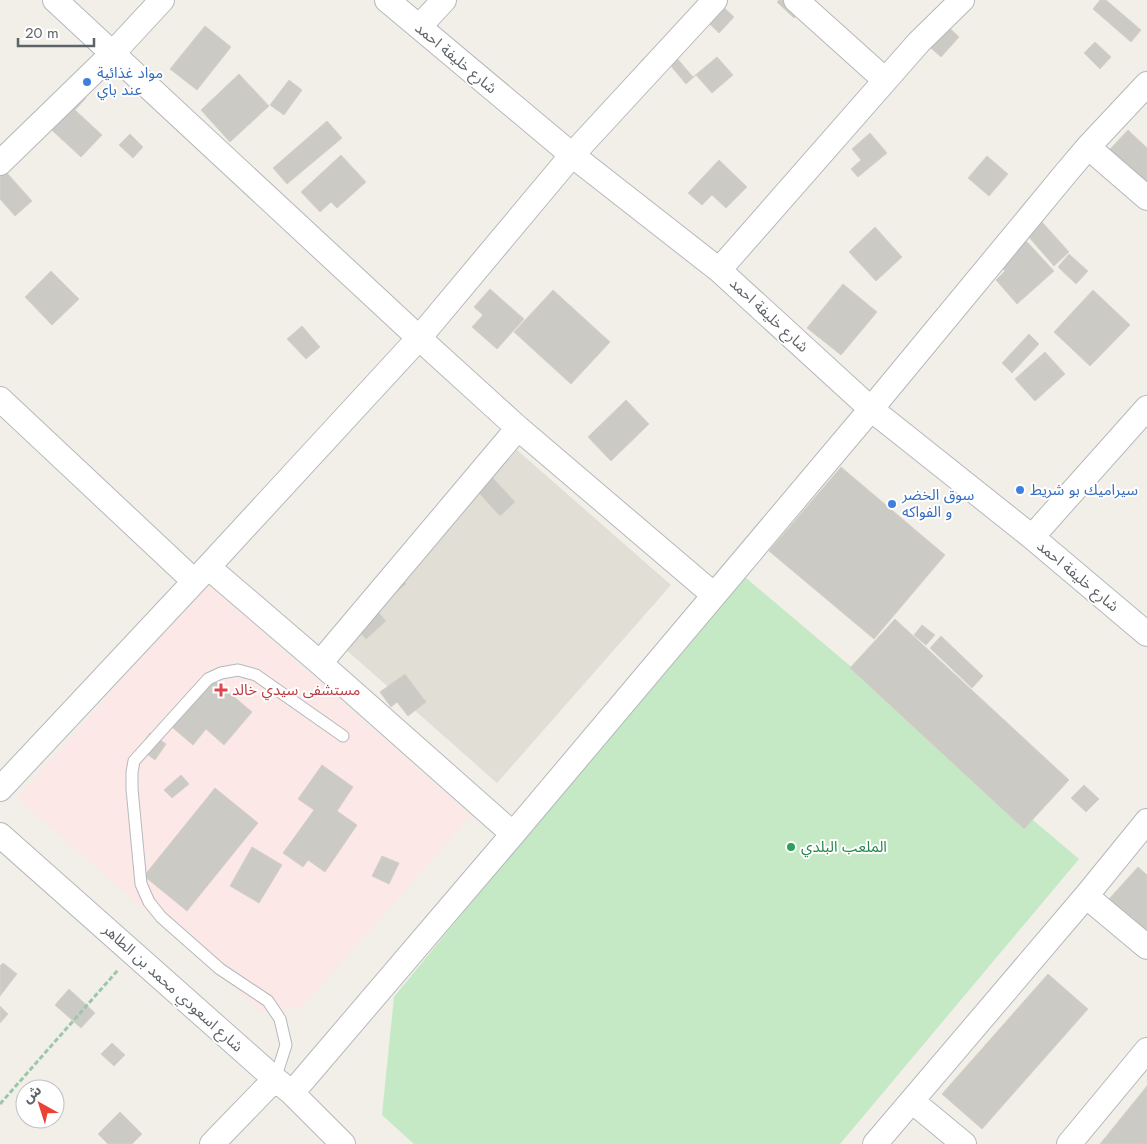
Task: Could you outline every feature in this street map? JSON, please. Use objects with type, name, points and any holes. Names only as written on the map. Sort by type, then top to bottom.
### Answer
[{"type":"street","points":[[55,0],[518,428],[714,594]]},
{"type":"street","points":[[0,163],[112,54],[162,0]]},
{"type":"street","name":"شارع خليفة احمد","points":[[387,0],[572,155],[719,270],[871,409],[1032,537],[1147,634]]},
{"type":"street","points":[[419,27],[444,0]]},
{"type":"street","points":[[0,789],[419,338],[572,155],[715,0]]},
{"type":"street","points":[[796,0],[885,80]]},
{"type":"street","points":[[719,270],[919,42],[962,0]]},
{"type":"street","points":[[212,1144],[283,1086],[513,834],[871,409],[1088,146],[1147,84]]},
{"type":"street","points":[[1088,146],[1147,198]]},
{"type":"street","points":[[0,399],[201,574],[320,663],[513,834]]},
{"type":"street","points":[[1032,537],[1147,408]]},
{"type":"street","points":[[320,663],[518,428]]},
{"type":"street","points":[[875,1144],[1086,896],[1147,821]]},
{"type":"street","name":"شارع اسعودي محمد بن الطاهر","points":[[0,835],[283,1086],[343,1144]]},
{"type":"street","points":[[1086,896],[1147,947]]},
{"type":"street","points":[[1069,1144],[1147,1050]]},
{"type":"street","points":[[912,1101],[964,1144]]},
{"type":"lane","points":[[283,1086],[286,1046],[280,1019],[268,1001],[220,969],[161,917],[149,902],[142,884],[132,789],[132,772],[134,761],[208,679],[221,673],[238,670],[256,675],[343,736]]},
{"type":"path","points":[[0,1104],[133,953]]},
{"type":"shaded area","points":[[517,450],[671,585],[497,783],[343,647]]},
{"type":"shaded area","name":"مستشفى سيدي خالد","points":[[207,583],[471,815],[302,1007],[263,1013],[17,798]]},
{"type":"green space","name":"الملعب البلدي","points":[[740,573],[1079,859],[840,1144],[414,1144],[382,1115],[394,997]]},
{"type":"building","points":[[716,0],[734,17],[719,33],[694,9]]},
{"type":"building","points":[[779,0],[799,0],[805,5],[794,18],[777,2]]},
{"type":"building","points":[[1100,0],[1106,0],[1141,30],[1131,42],[1093,9]]},
{"type":"building","points":[[941,20],[959,37],[941,57],[922,40]]},
{"type":"building","points":[[205,26],[231,47],[197,90],[170,69]]},
{"type":"building","points":[[663,42],[693,77],[717,57],[733,75],[712,93],[696,75],[686,84],[665,59],[651,73],[641,61]]},
{"type":"building","points":[[1095,42],[1111,57],[1100,69],[1084,53]]},
{"type":"building","points":[[239,74],[269,106],[230,142],[201,110]]},
{"type":"building","points":[[289,80],[302,90],[284,115],[270,105]]},
{"type":"building","points":[[74,88],[86,98],[75,110],[102,135],[81,157],[43,122]]},
{"type":"building","points":[[327,121],[342,138],[287,184],[273,168]]},
{"type":"building","points":[[1128,130],[1147,148],[1147,192],[1099,161]]},
{"type":"building","points":[[870,133],[887,153],[858,177],[851,169],[861,160],[852,149]]},
{"type":"building","points":[[130,134],[143,147],[133,158],[119,145]]},
{"type":"building","points":[[341,155],[366,182],[337,208],[331,202],[320,212],[301,192]]},
{"type":"building","points":[[987,156],[1008,174],[989,196],[968,178]]},
{"type":"building","points":[[719,160],[747,187],[726,208],[712,195],[702,205],[688,193]]},
{"type":"building","points":[[0,165],[32,201],[15,216],[0,199]]},
{"type":"building","points":[[1042,222],[1069,252],[1054,266],[1027,235]]},
{"type":"building","points":[[875,227],[902,257],[876,281],[849,252]]},
{"type":"building","points":[[1017,231],[1054,271],[1017,304],[996,280],[1005,271],[991,255]]},
{"type":"building","points":[[1069,254],[1088,271],[1076,284],[1058,267]]},
{"type":"building","points":[[51,271],[79,299],[52,325],[25,297]]},
{"type":"building","points":[[843,284],[877,312],[841,355],[807,328]]},
{"type":"building","points":[[490,289],[524,319],[497,349],[472,327],[483,315],[474,307]]},
{"type":"building","points":[[553,290],[610,342],[571,384],[514,332]]},
{"type":"building","points":[[1093,290],[1130,325],[1090,366],[1054,332]]},
{"type":"building","points":[[302,326],[320,347],[306,359],[287,339]]},
{"type":"building","points":[[1029,334],[1039,344],[1012,373],[1002,363]]},
{"type":"building","points":[[1045,352],[1065,374],[1035,401],[1015,379]]},
{"type":"building","points":[[626,400],[649,424],[611,461],[588,437]]},
{"type":"building","points":[[841,467],[945,555],[874,639],[769,551]]},
{"type":"building","points":[[493,478],[515,502],[500,516],[478,492]]},
{"type":"building","points":[[395,572],[406,584],[395,593],[390,587],[371,604],[386,621],[366,639],[345,615]]},
{"type":"building","points":[[895,619],[1069,780],[1024,829],[850,668]]},
{"type":"building","points":[[922,625],[935,635],[926,645],[914,635]]},
{"type":"building","points":[[941,636],[983,676],[972,688],[930,648]]},
{"type":"building","points":[[207,674],[252,712],[224,745],[206,729],[193,745],[166,722]]},
{"type":"building","points":[[405,674],[426,702],[408,716],[397,702],[391,707],[380,692]]},
{"type":"building","points":[[150,733],[166,744],[155,760],[139,748]]},
{"type":"building","points":[[322,765],[353,787],[337,811],[357,825],[325,872],[308,860],[303,867],[283,853],[314,810],[298,799]]},
{"type":"building","points":[[181,775],[189,784],[172,798],[164,790]]},
{"type":"building","points":[[1084,785],[1099,799],[1086,812],[1071,798]]},
{"type":"building","points":[[215,788],[258,823],[187,911],[144,876]]},
{"type":"building","points":[[252,847],[282,865],[259,903],[230,886]]},
{"type":"building","points":[[382,856],[399,863],[389,884],[372,876]]},
{"type":"building","points":[[1138,867],[1147,875],[1147,934],[1109,899]]},
{"type":"building","points":[[3,963],[17,974],[0,996],[0,966]]},
{"type":"building","points":[[1048,974],[1088,1009],[982,1129],[942,1094]]},
{"type":"building","points":[[69,989],[95,1013],[81,1028],[55,1005]]},
{"type":"building","points":[[0,1006],[8,1014],[0,1023]]},
{"type":"building","points":[[112,1043],[125,1055],[114,1066],[101,1054]]},
{"type":"building","points":[[1147,1086],[1147,1144],[1100,1144]]},
{"type":"building","points":[[120,1112],[142,1134],[132,1144],[108,1144],[98,1134]]},
{"type":"place","name":"مواد غذائية عند باي","points":[[87,82]]},
{"type":"place","name":"سيراميك بو شريط","points":[[1020,490]]},
{"type":"place","name":"سوق الخضر و الفواكه","points":[[892,504]]},
{"type":"place","name":"مستشفى سيدي خالد","points":[[221,690]]},
{"type":"place","name":"الملعب البلدي","points":[[791,847]]}]
